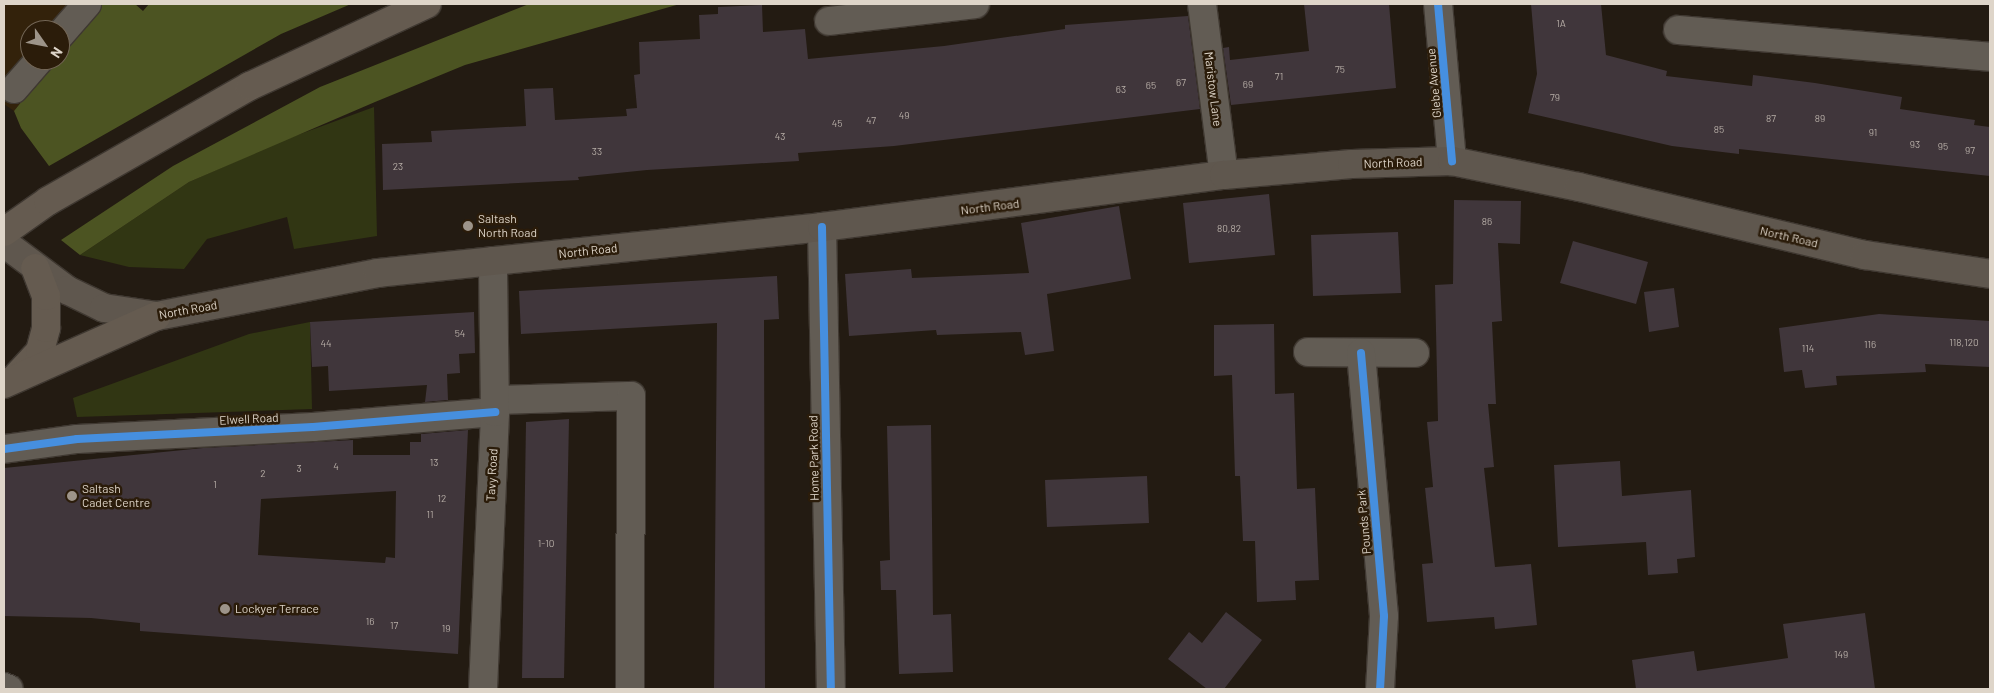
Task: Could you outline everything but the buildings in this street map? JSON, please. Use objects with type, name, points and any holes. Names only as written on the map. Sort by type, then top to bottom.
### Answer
[{"type":"highway","points":[[4,232],[48,201],[250,86],[428,4]]},
{"type":"highway","points":[[10,381],[40,350],[46,328],[46,296],[35,268]]},
{"type":"highway","points":[[10,381],[157,316]]},
{"type":"main road","name":"North Road","points":[[4,243],[35,268],[104,308],[157,316],[378,273],[822,227],[1224,175],[1352,164],[1452,161],[1578,187],[1865,254],[1990,274]]},
{"type":"street","points":[[70,24],[87,4]]},
{"type":"street","points":[[829,20],[976,4]]},
{"type":"street","name":"Maristow Lane","points":[[1202,4],[1224,175]]},
{"type":"street","name":"Glebe Avenue","points":[[1438,4],[1452,161]]},
{"type":"street","points":[[1678,30],[1990,57]]},
{"type":"street","points":[[14,89],[30,70]]},
{"type":"street","name":"Home Park Road","points":[[822,227],[831,689]]},
{"type":"street","name":"Tavy Road","points":[[483,689],[495,406],[493,261]]},
{"type":"street","points":[[1308,352],[1415,353]]},
{"type":"street","name":"Pounds Park","points":[[1361,353],[1384,616],[1380,689]]},
{"type":"street","name":"Elwell Road","points":[[4,449],[77,439],[313,427],[495,406],[631,396],[630,689]]},
{"type":"street","points":[[4,686],[10,689]]},
{"type":"shaded area","points":[[4,4],[101,4],[70,42],[70,20],[20,20],[20,70],[47,70],[14,111],[4,104]]},
{"type":"green space","points":[[101,4],[135,4],[143,11],[149,4],[351,4],[281,34],[49,166],[21,128],[14,111],[47,70],[70,70],[70,42]]},
{"type":"green space","points":[[529,4],[680,4],[465,65],[375,102],[189,182],[80,255],[61,240],[173,166],[320,87]]},
{"type":"green space","points":[[374,107],[377,236],[294,249],[287,217],[207,239],[184,269],[129,267],[80,255],[189,182],[284,140]]},
{"type":"green space","points":[[310,322],[312,409],[77,417],[73,398],[249,334]]},
{"type":"cycle path","points":[[1438,4],[1452,161]]},
{"type":"cycle path","points":[[822,227],[831,689]]},
{"type":"cycle path","points":[[1361,353],[1384,616],[1380,689]]},
{"type":"cycle path","points":[[4,449],[77,439],[313,427],[495,412]]},
{"type":"place","name":"Saltash North Road","points":[[468,226]]},
{"type":"place","name":"Saltash Cadet Centre","points":[[72,496]]},
{"type":"place","name":"Lockyer Terrace","points":[[225,609]]}]
